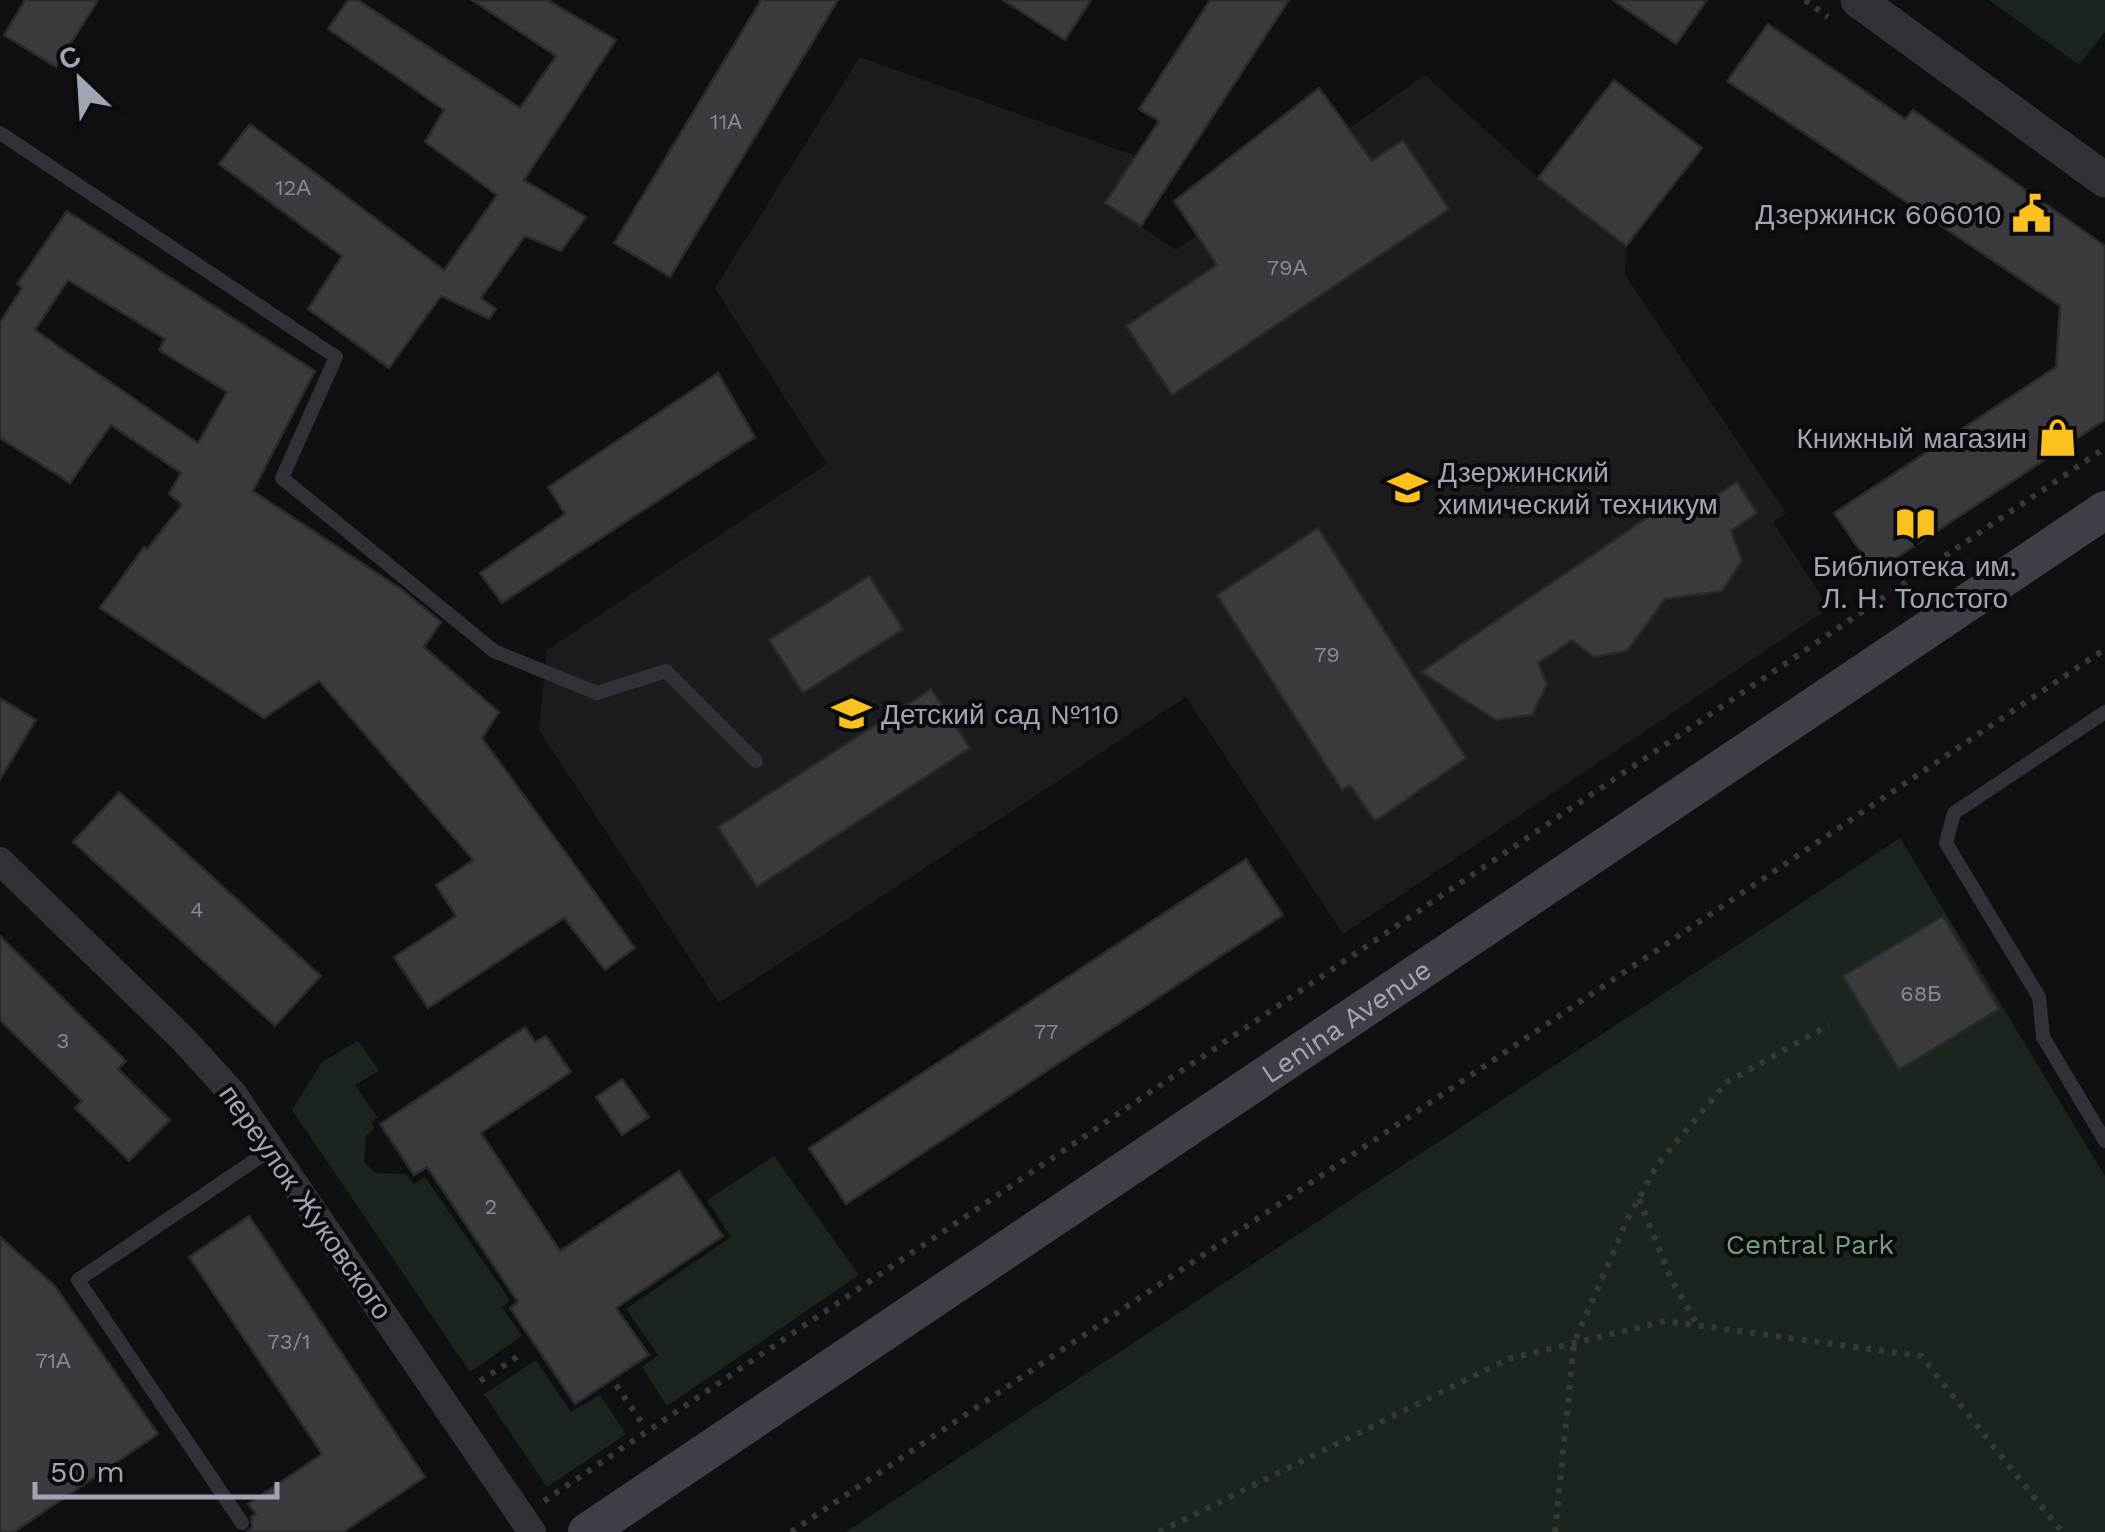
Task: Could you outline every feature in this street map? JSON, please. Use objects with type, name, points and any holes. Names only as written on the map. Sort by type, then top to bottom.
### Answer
[{"type":"main road","name":"Lenina Avenue","points":[[587,1532],[2105,510]]},
{"type":"street","points":[[1858,0],[2105,180]]},
{"type":"street","name":"переулок Жуковского","points":[[0,861],[234,1094],[527,1524]]},
{"type":"lane","points":[[0,133],[336,357],[282,478],[494,651],[598,692],[666,672],[756,761]]},
{"type":"lane","points":[[2105,712],[1954,813],[1946,843],[2039,996],[2043,1037],[2105,1141]]},
{"type":"lane","points":[[242,1523],[78,1280],[273,1148]]},
{"type":"path","points":[[527,1524],[2105,448]]},
{"type":"path","points":[[791,1532],[2105,649]]},
{"type":"path","points":[[1556,1532],[1574,1343],[1639,1198],[1657,1165],[1727,1082],[1829,1026]]},
{"type":"path","points":[[1639,1198],[1671,1278],[1698,1325]]},
{"type":"path","points":[[1158,1532],[1508,1358],[1666,1321],[1920,1356],[2062,1532]]},
{"type":"path","points":[[480,1381],[517,1357]]},
{"type":"path","points":[[616,1386],[642,1423]]},
{"type":"shaded area","name":"Дзержинский химический техникум","points":[[860,57],[1136,156],[1105,203],[1176,250],[1425,75],[1538,178],[1626,246],[1625,275],[1786,513],[1773,522],[1829,608],[1343,934],[1186,697],[719,1003],[539,730],[547,650],[827,464],[715,288]]},
{"type":"green space","points":[[1989,0],[2105,0],[2105,32],[2079,65]]},
{"type":"green space","name":"Central Park","points":[[1900,838],[2105,1176],[2105,1532],[846,1532]]},
{"type":"green space","points":[[358,1041],[379,1071],[355,1085],[378,1118],[371,1122],[374,1128],[366,1136],[364,1162],[376,1173],[406,1174],[414,1184],[425,1177],[510,1300],[502,1307],[522,1336],[470,1372],[292,1110],[322,1062]]},
{"type":"green space","points":[[774,1156],[859,1275],[667,1406],[642,1367],[658,1355],[626,1309],[731,1237],[707,1200]]},
{"type":"green space","points":[[536,1360],[571,1412],[600,1395],[626,1434],[547,1487],[484,1394]]},
{"type":"building","points":[[25,0],[98,0],[56,67],[4,35]]},
{"type":"building","points":[[348,0],[358,0],[520,108],[556,56],[472,0],[547,0],[616,40],[524,180],[586,217],[561,251],[525,236],[481,298],[496,309],[489,319],[441,296],[389,368],[308,309],[342,256],[219,164],[250,124],[444,270],[497,195],[425,142],[444,110],[328,29]]},
{"type":"building","points":[[761,0],[838,0],[670,277],[614,243]]},
{"type":"building","points":[[1003,0],[1091,0],[1065,40]]},
{"type":"building","points":[[1210,0],[1289,0],[1141,226],[1105,203],[1159,121],[1139,109]]},
{"type":"building","points":[[1613,0],[1707,0],[1676,44]]},
{"type":"building","points":[[1768,24],[1905,119],[1913,110],[2105,246],[2105,420],[1875,572],[1834,513],[2056,367],[2060,306],[1727,81]]},
{"type":"building","points":[[1614,80],[1702,148],[1626,246],[1538,178]]},
{"type":"building","points":[[1319,88],[1372,161],[1403,140],[1449,209],[1172,395],[1126,326],[1217,265],[1174,201]]},
{"type":"building","points":[[67,211],[315,371],[253,491],[401,589],[441,622],[424,647],[499,712],[482,738],[635,948],[605,970],[564,918],[428,1008],[394,957],[456,916],[436,885],[473,860],[319,681],[264,718],[100,608],[144,547],[147,549],[182,505],[169,494],[181,473],[111,425],[70,483],[0,438],[0,322],[22,288],[17,284]],"holes":[[[68,280],[165,339],[159,350],[227,392],[198,443],[35,330]]]},
{"type":"building","points":[[718,373],[755,437],[502,603],[480,573],[565,514],[548,487]]},
{"type":"building","points":[[1737,482],[1757,513],[1731,531],[1742,561],[1722,591],[1665,599],[1627,651],[1594,657],[1572,640],[1538,663],[1547,684],[1532,715],[1496,720],[1421,672],[1670,502],[1682,518]]},
{"type":"building","points":[[1318,528],[1466,758],[1375,821],[1350,785],[1342,790],[1217,595]]},
{"type":"building","points":[[869,576],[903,629],[803,693],[769,640]]},
{"type":"building","points":[[931,689],[970,748],[757,887],[718,827]]},
{"type":"building","points":[[0,698],[36,720],[0,779]]},
{"type":"building","points":[[119,792],[321,976],[275,1026],[73,842]]},
{"type":"building","points":[[1246,859],[1283,915],[846,1204],[809,1148]]},
{"type":"building","points":[[1943,916],[1999,1009],[1899,1070],[1843,976]]},
{"type":"building","points":[[0,936],[126,1061],[118,1069],[170,1120],[129,1161],[75,1108],[82,1101],[0,1020]]},
{"type":"building","points":[[525,1027],[535,1042],[546,1036],[571,1072],[481,1133],[560,1251],[679,1171],[723,1236],[616,1308],[649,1355],[575,1404],[510,1308],[518,1302],[427,1167],[414,1175],[380,1124]]},
{"type":"building","points":[[622,1079],[649,1117],[622,1135],[596,1097]]},
{"type":"building","points":[[249,1216],[425,1477],[343,1532],[247,1532],[252,1527],[251,1517],[256,1514],[248,1504],[322,1454],[189,1257]]},
{"type":"building","points":[[0,1237],[55,1286],[158,1434],[14,1532],[0,1532]]},
{"type":"place","name":"Дзержинск 606010","points":[[2032,214]]},
{"type":"place","name":"Книжный магазин","points":[[2057,438]]},
{"type":"place","name":"Дзержинский химический техникум","points":[[1408,488]]},
{"type":"place","name":"Библиотека им. Л. Н. Толстого","points":[[1915,523]]},
{"type":"place","name":"Детский сад №110","points":[[851,714]]}]
